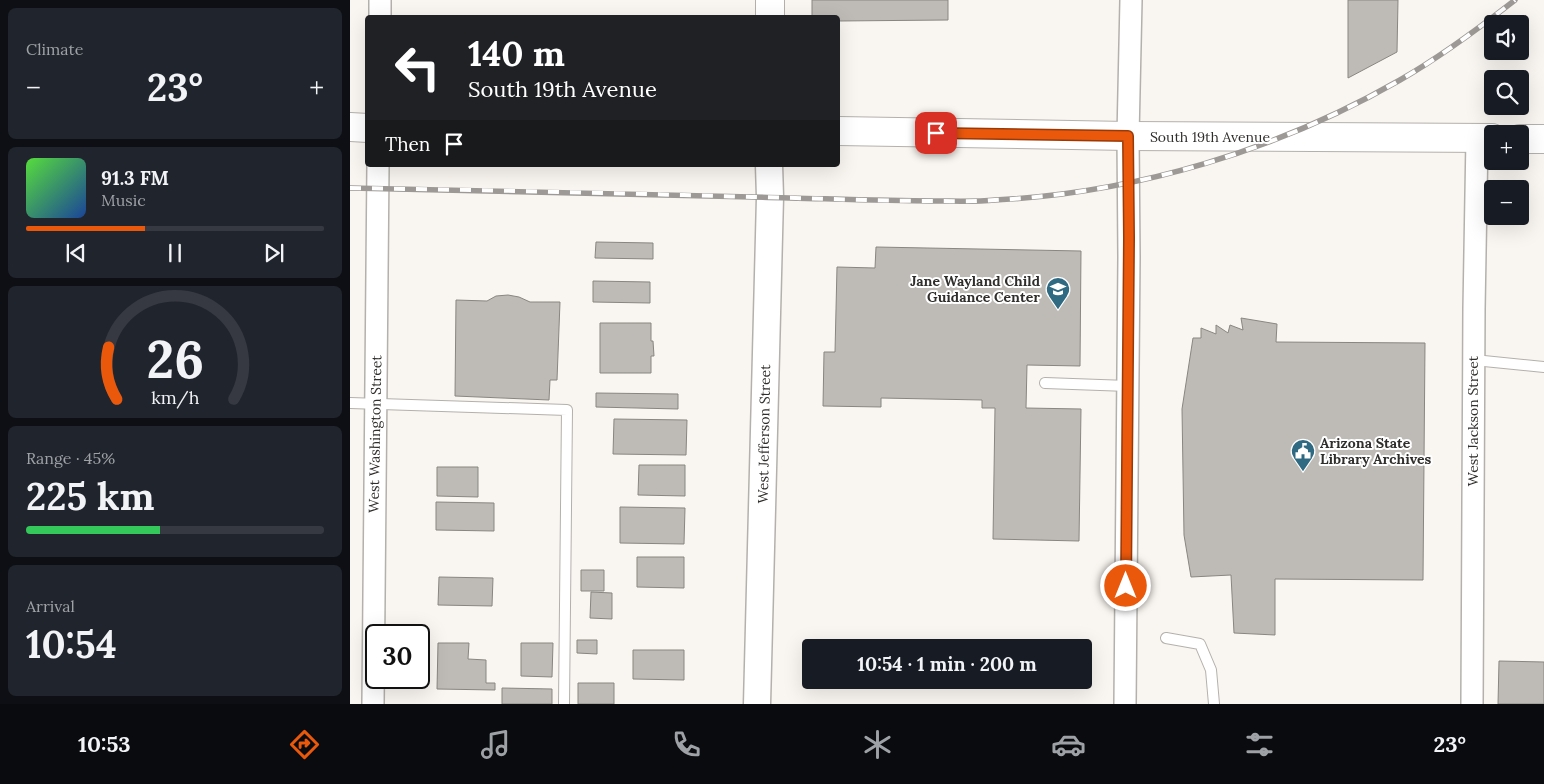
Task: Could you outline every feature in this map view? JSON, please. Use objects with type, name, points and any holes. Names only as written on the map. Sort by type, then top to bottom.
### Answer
[{"type":"main road","points":[[770,0],[770,15]]},
{"type":"main road","points":[[350,127],[365,128]]},
{"type":"main road","name":"South 19th Avenue","points":[[840,132],[1484,138]]},
{"type":"main road","points":[[1529,139],[1544,139]]},
{"type":"street","points":[[380,0],[380,15]]},
{"type":"street","points":[[1125,704],[1128,136],[1131,0]]},
{"type":"street","name":"West Jackson Street","points":[[1472,704],[1474,360],[1484,158]]},
{"type":"street","name":"West Washington Street","points":[[372,704],[378,167]]},
{"type":"street","name":"West Jefferson Street","points":[[757,704],[770,206],[769,167]]},
{"type":"lane","points":[[1474,360],[1544,367]]},
{"type":"lane","points":[[1045,383],[1128,386]]},
{"type":"lane","points":[[350,403],[568,410],[564,704]]},
{"type":"lane","points":[[1166,638],[1200,644],[1211,670],[1214,704]]},
{"type":"building","points":[[812,0],[948,0],[948,20],[840,21],[840,15],[812,15]]},
{"type":"building","points":[[1348,0],[1398,0],[1397,52],[1348,78]]},
{"type":"building","points":[[596,242],[653,243],[653,259],[595,258]]},
{"type":"building","points":[[876,247],[1081,251],[1080,366],[1027,365],[1026,408],[1081,409],[1079,541],[993,539],[995,408],[982,408],[982,400],[881,398],[881,407],[823,406],[824,352],[835,352],[837,267],[875,268]]},
{"type":"building","points":[[593,281],[650,282],[650,303],[593,302]]},
{"type":"building","points":[[508,295],[530,302],[560,302],[557,380],[550,380],[549,400],[455,396],[456,300],[487,301],[496,296]]},
{"type":"building","name":"Arizona State Library Archives","points":[[1241,318],[1277,324],[1276,342],[1425,343],[1423,580],[1275,579],[1275,635],[1234,633],[1231,575],[1191,577],[1184,535],[1182,409],[1193,338],[1201,338],[1201,328],[1216,334],[1216,325],[1228,333],[1230,325],[1243,330]]},
{"type":"building","points":[[600,323],[651,323],[651,341],[653,341],[654,356],[651,356],[651,373],[600,373]]},
{"type":"building","points":[[596,393],[678,394],[678,409],[596,407]]},
{"type":"building","points":[[614,419],[687,420],[686,455],[613,454]]},
{"type":"building","points":[[639,465],[685,465],[685,496],[638,495]]},
{"type":"building","points":[[437,467],[478,467],[478,497],[437,496]]},
{"type":"building","points":[[436,502],[494,503],[494,531],[436,530]]},
{"type":"building","points":[[620,507],[685,508],[684,544],[620,543]]},
{"type":"building","points":[[637,557],[684,557],[684,588],[637,587]]},
{"type":"building","points":[[581,570],[604,570],[604,591],[581,591]]},
{"type":"building","points":[[439,577],[493,578],[492,606],[438,605]]},
{"type":"building","points":[[591,592],[612,593],[612,619],[590,618]]},
{"type":"building","points":[[577,640],[597,640],[597,654],[577,653]]},
{"type":"building","points":[[438,643],[469,643],[468,659],[486,660],[486,683],[495,683],[495,690],[437,689]]},
{"type":"building","points":[[521,643],[553,643],[552,677],[521,676]]},
{"type":"building","points":[[633,650],[684,650],[684,680],[633,679]]},
{"type":"building","points":[[1499,661],[1544,662],[1544,704],[1498,704]]},
{"type":"building","points":[[578,683],[614,683],[614,704],[578,704]]},
{"type":"building","points":[[502,688],[552,689],[552,704],[502,704]]},
{"type":"railway","points":[[350,188],[888,201],[987,201],[1048,196],[1101,188],[1205,164],[1305,127],[1353,105],[1430,62],[1515,0]]},
{"type":"place","name":"Jane Wayland Child Guidance Center","points":[[1058,310]]},
{"type":"place","name":"Arizona State Library Archives","points":[[1303,472]]},
{"type":"route","points":[[936,133],[1128,136],[1126,586]]}]
